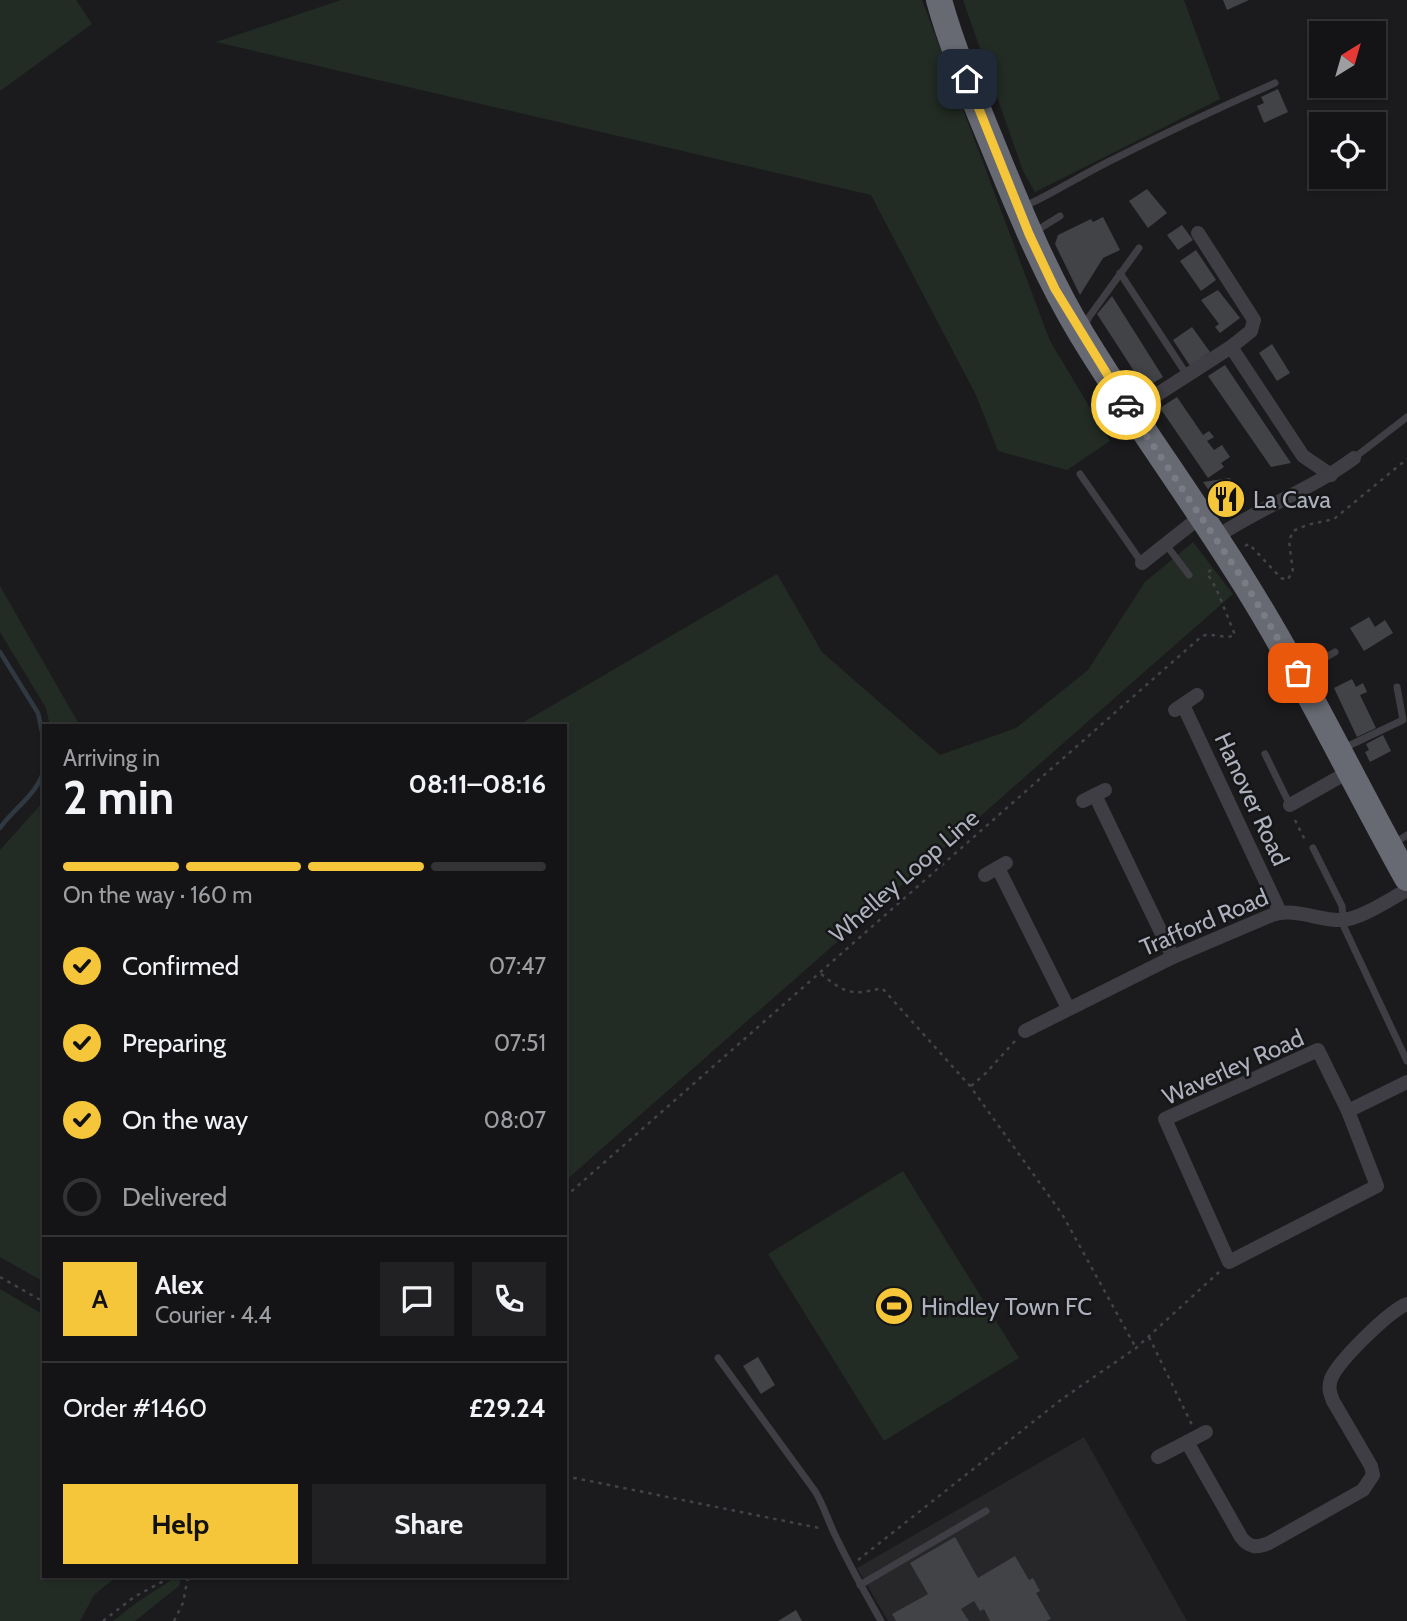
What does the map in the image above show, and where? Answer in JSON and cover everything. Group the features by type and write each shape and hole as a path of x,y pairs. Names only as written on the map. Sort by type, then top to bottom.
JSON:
{"highway":[{"path":"939,0 971,92 1029,234 1055,289 1130,412 1208,528 1298,673 1345,760 1398,841 1407,878"}],"street":[{"path":"1130,412 1231,347 1251,331 1254,320 1198,233"},
{"path":"1231,347 1303,456 1331,475"},
{"path":"1142,564 1167,545 1284,497 1331,475 1354,458"},
{"name":"Hanover Road","path":"1197,695 1179,708 1280,912"},
{"path":"1290,805 1345,760"},
{"path":"1094,795 1173,957"},
{"path":"996,868 1068,1008"},
{"name":"Trafford Road","path":"1024,1031 1173,957 1280,912 1343,920 1355,917 1407,890"},
{"name":"Waverley Road","path":"1318,1050 1348,1111 1377,1186 1229,1262 1165,1119 1318,1050"},
{"path":"1348,1111 1407,1082"},
{"path":"1157,1457 1197,1437 1241,1537 1246,1544 1253,1547 1269,1543 1363,1490 1373,1475 1371,1466 1333,1401 1329,1391 1330,1382 1342,1363 1357,1347 1390,1314 1407,1304"}],"lane":[{"path":"1019,208 1052,194 1111,160 1176,128 1275,83"},
{"path":"1029,234 1060,216"},
{"path":"1081,334 1089,317 1139,248"},
{"path":"1120,274 1188,375"},
{"path":"1354,458 1407,417"},
{"path":"1080,474 1142,564"},
{"path":"1167,545 1189,575"},
{"path":"1298,673 1335,652"},
{"path":"1345,760 1403,720 1397,687"},
{"path":"1265,754 1290,805"},
{"path":"1313,848 1342,906 1344,927 1407,1061"},
{"path":"718,1358 815,1491 850,1566 881,1621"},
{"path":"860,1585 986,1511"}],"path":[{"path":"1239,550 1249,544 1281,578 1290,578 1293,572 1289,541 1293,531 1334,519 1407,459"},
{"name":"Whelley Loop Line","path":"567,1195 1202,636 1206,634 1228,638 1235,635 1207,573 1217,566"},
{"path":"1290,805 1294,819 1309,847 1313,848"},
{"path":"820,973 843,991 860,993 882,988 970,1086 1062,1214 1136,1348"},
{"path":"970,1086 986,1073 1024,1031"},
{"path":"850,1566 1062,1399 1136,1348 1229,1262"},
{"path":"0,1277 42,1300"},
{"path":"1149,1337 1197,1437"},
{"path":"567,1476 833,1531"},
{"path":"103,1621 134,1597 169,1578"},
{"path":"174,1621 183,1603 188,1578"}],"shaded area":[{"path":"0,0 76,0 92,24 0,91"},
{"path":"341,0 922,0 1050,341 1110,441 1067,470 998,451 976,395 871,195 216,42"},
{"path":"963,0 1184,0 1220,99 1035,192 1023,171"},
{"path":"1193,542 1233,594 567,1179 567,724 520,724 777,574 822,652 940,755 1016,728 1088,670 1145,582"},
{"path":"0,586 79,724 50,724 46,708 0,632"},
{"path":"42,803 42,1281 0,1257 0,850"},
{"name":"Hindley Town FC","path":"903,1171 1019,1358 884,1441 768,1254"},
{"path":"0,1289 42,1314 42,1578 115,1578 94,1595 80,1621 0,1621"},
{"path":"1084,1437 1187,1621 888,1621 857,1568"},
{"path":"174,1578 181,1578 179,1586 135,1621 113,1621"}],"building":[{"path":"1223,0 1249,0 1227,10"},
{"path":"1278,89 1288,112 1264,123 1257,106 1264,103 1261,97"},
{"path":"1147,189 1167,213 1148,228 1129,201"},
{"path":"1103,217 1120,250 1103,258 1080,295 1055,244 1058,235 1091,219 1093,222"},
{"path":"1182,225 1193,240 1178,250 1167,235"},
{"path":"1196,250 1216,280 1201,291 1180,261"},
{"path":"1218,290 1240,318 1220,333 1215,327 1219,324 1201,300"},
{"path":"1112,296 1163,377 1145,388 1097,314"},
{"path":"1192,327 1210,352 1190,366 1173,340"},
{"path":"1272,344 1290,373 1277,381 1259,353"},
{"path":"1225,365 1291,463 1271,467 1208,376"},
{"path":"1177,397 1203,435 1209,431 1214,437 1207,441 1214,450 1222,445 1230,457 1221,463 1224,467 1208,478 1160,408"},
{"name":"La Cava","path":"1230,478 1236,487 1231,490 1244,508 1229,519 1203,482"},
{"path":"1369,617 1375,627 1385,620 1393,633 1364,651 1350,628"},
{"path":"1352,679 1356,687 1363,683 1367,692 1360,695 1376,728 1357,737 1334,688"},
{"path":"1383,735 1391,751 1370,762 1365,752 1369,750 1366,744"},
{"path":"758,1357 775,1385 761,1394 743,1366"},
{"path":"955,1537 978,1578 1015,1556 1029,1580 1033,1578 1040,1591 1036,1593 1051,1619 990,1621 984,1609 980,1611 974,1601 961,1609 969,1621 896,1621 892,1614 928,1594 910,1563"},
{"path":"796,1610 802,1621 778,1621"}],"waterway":[{"path":"0,652 38,713 42,732"},
{"path":"0,828 32,793 42,775"}],"way so far":[{"path":"1126,405 1244,581 1298,673"}],"place":[{"name":"La Cava","path":"1226,499"},
{"name":"Hindley Town FC","path":"894,1306"}],"route":[{"path":"967,79 1029,234 1055,289 1126,405"}]}
